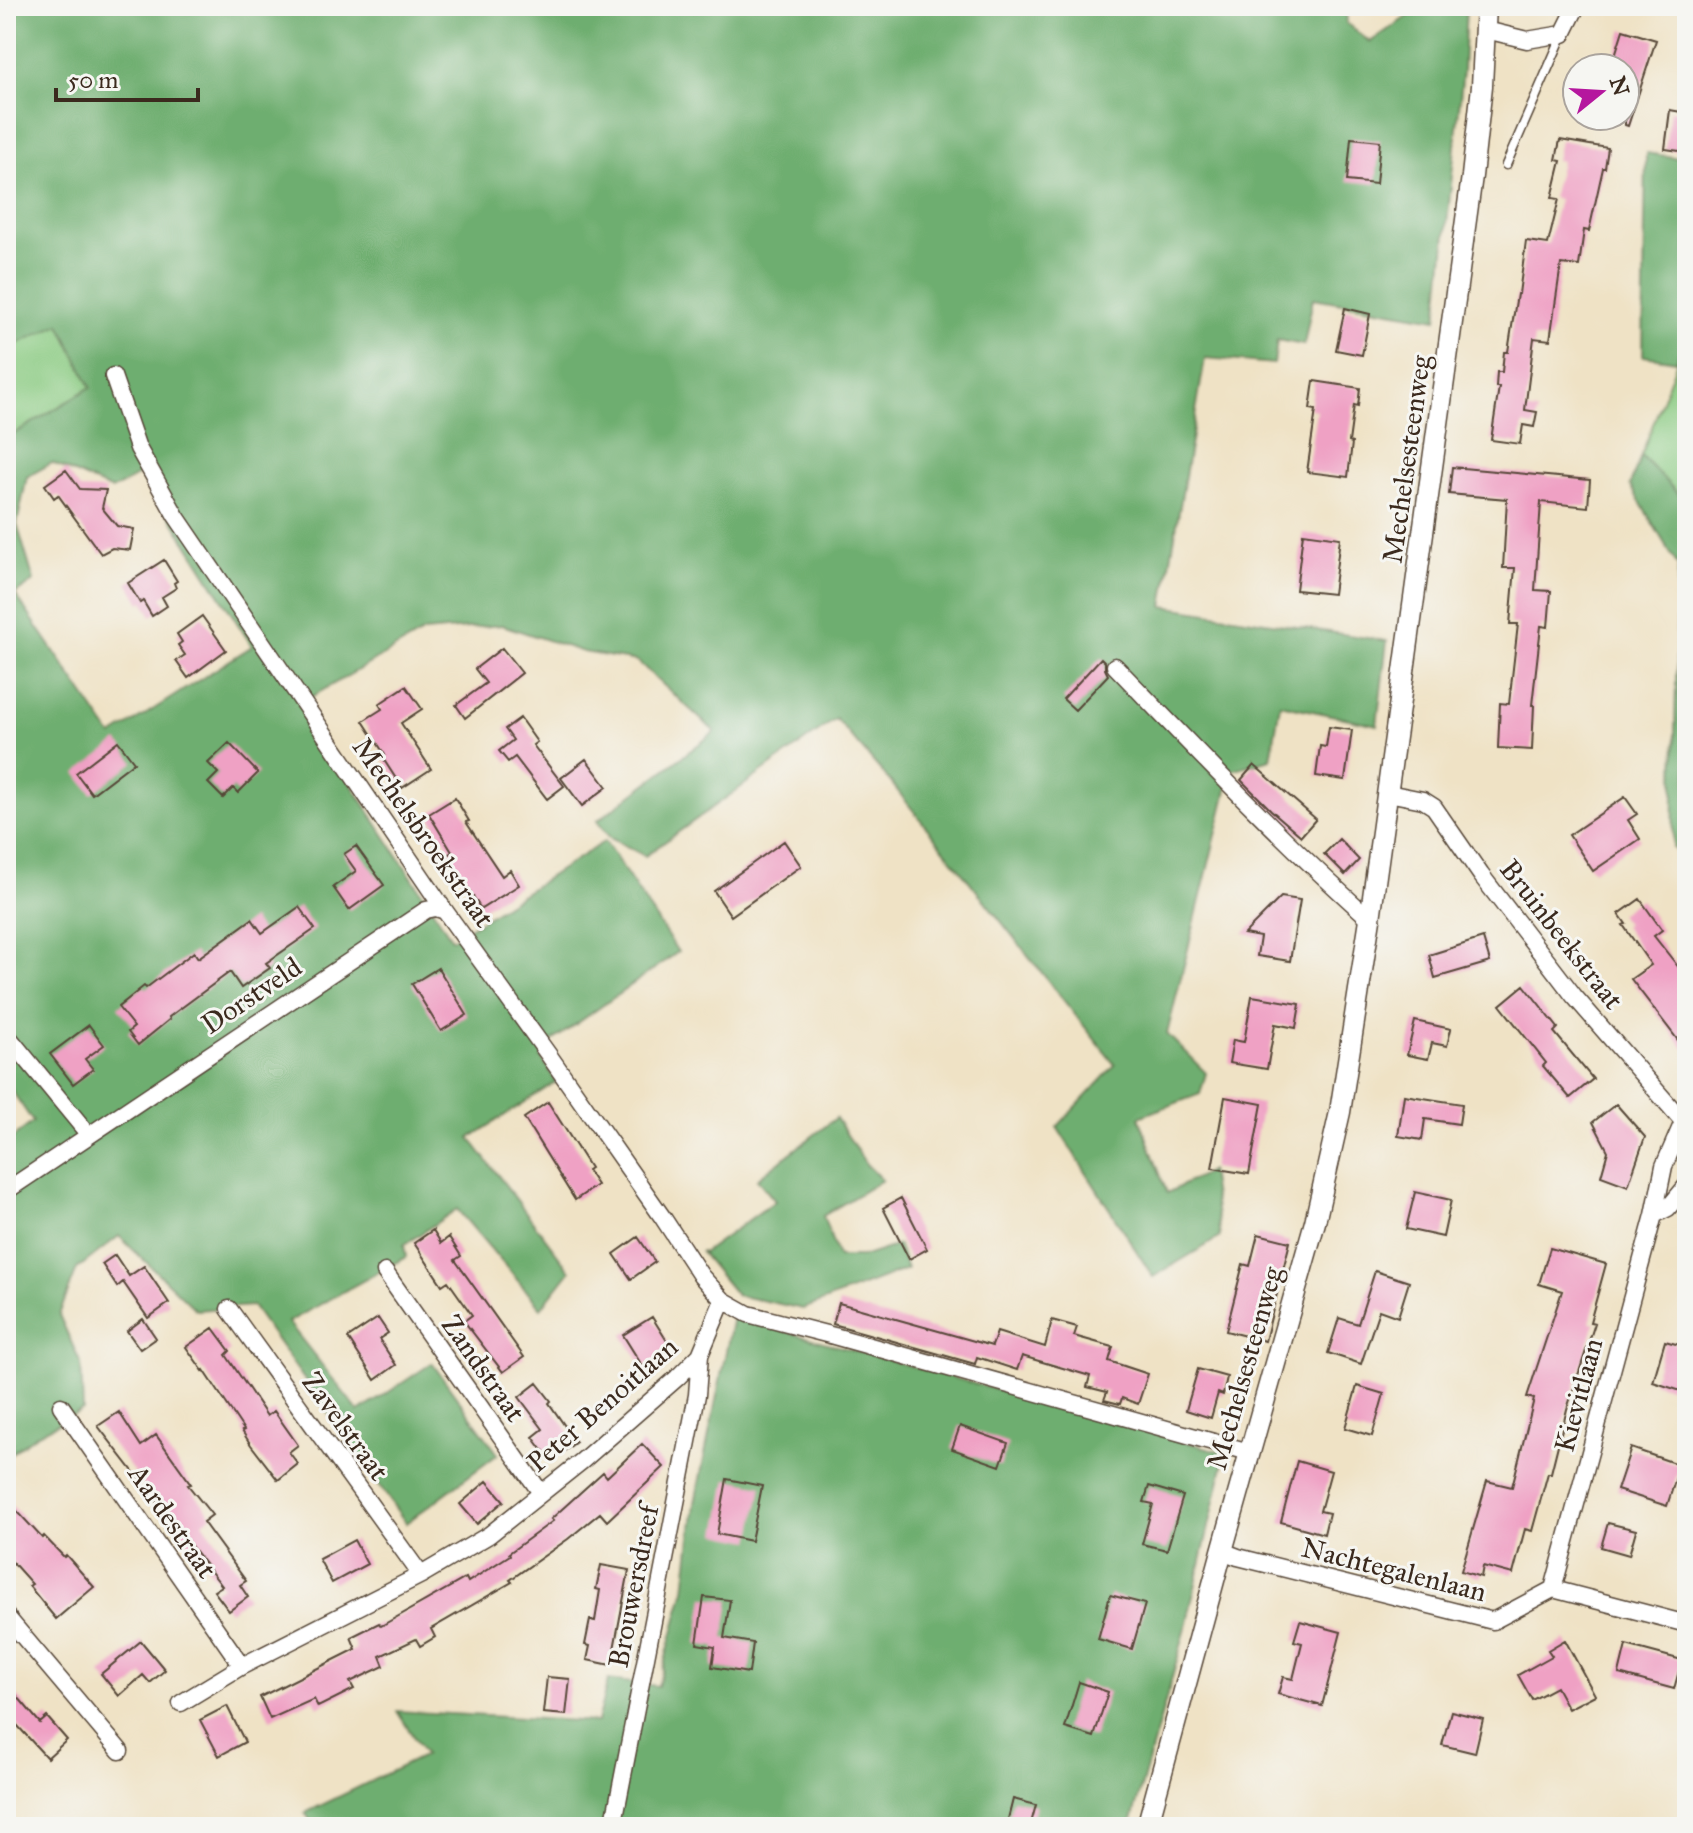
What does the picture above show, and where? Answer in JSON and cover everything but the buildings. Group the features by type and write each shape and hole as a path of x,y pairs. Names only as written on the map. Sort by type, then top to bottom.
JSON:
{"street":[{"name":"Mechelsesteenweg","path":"1147,1827 1315,1222 1340,1112 1388,793 1470,192 1479,122 1486,6"},
{"path":"1486,30 1527,40 1563,34 1577,6"},
{"name":"Mechelsbroekstraat","path":"113,376 138,448 176,516 445,911 701,1276 723,1300"},
{"path":"1115,666 1227,783 1370,919"},
{"name":"Bruinbeekstraat","path":"1388,793 1423,800 1434,807 1481,875 1574,996 1685,1124"},
{"name":"Dorstveld","path":"6,1191 426,910 436,908 445,911"},
{"path":"6,1034 89,1135"},
{"name":"Kievitlaan","path":"1553,1589 1654,1215 1664,1166 1685,1124"},
{"path":"1654,1215 1668,1208 1687,1185"},
{"name":"Zandstraat","path":"385,1272 541,1493"},
{"path":"723,1300 748,1314 1249,1452"},
{"name":"Peter Benoitlaan","path":"181,1703 242,1666 421,1575 489,1535 606,1440 700,1355 723,1300"},
{"name":"Zavelstraat","path":"229,1309 421,1575"},
{"name":"Brouwersdreef","path":"613,1827 697,1395 700,1355"},
{"name":"Aardestraat","path":"61,1406 242,1666"},
{"name":"Nachtegalenlaan","path":"1222,1551 1493,1621 1553,1589"},
{"path":"1553,1589 1687,1624"},
{"path":"6,1616 120,1751"}],"lane":[{"path":"1506,165 1563,34"}],"green space":[{"path":"6,6 1349,6 1346,23 1370,42 1411,14 1440,12 1447,6 1466,6 1463,70 1437,319 1313,298 1304,345 1277,340 1274,364 1205,358 1163,606 1387,641 1377,725 1280,704 1271,759 1232,770 1167,1034 1206,1073 1200,1094 1139,1117 1167,1193 1210,1171 1220,1237 1153,1277 1057,1127 1115,1065 889,780 836,719 645,856 610,838 597,821 715,732 637,661 583,652 502,625 424,632 299,704 452,939 605,841 678,952 551,1042 541,1057 556,1082 470,1138 570,1271 541,1308 457,1209 404,1245 406,1257 288,1322 359,1412 432,1363 498,1454 406,1523 252,1306 196,1310 119,1236 77,1269 59,1315 81,1364 83,1410 36,1435 6,1457 6,1333 9,1331 6,1323 6,1143 33,1122 6,1082 6,439 91,387 60,324 6,349","holes":["52,463 112,490 142,473 252,646 112,736 15,594 34,581 17,524 27,477"]},
{"path":"1646,153 1687,159 1687,314 1677,361 1643,356"},
{"path":"6,195 60,324 91,387 6,439"},
{"path":"1687,314 1687,503 1641,456 1677,361"},
{"path":"1641,456 1687,503 1687,863 1673,848 1678,566 1630,485"},
{"path":"836,1118 866,1164 882,1180 823,1216 838,1257 862,1257 898,1245 907,1269 803,1309 736,1295 700,1251 703,1253 775,1201 757,1179"},
{"path":"733,1317 1226,1453 1184,1635 1130,1827 316,1827 305,1813 425,1755 397,1711 597,1722 608,1680 658,1686 685,1589 695,1503"}]}
